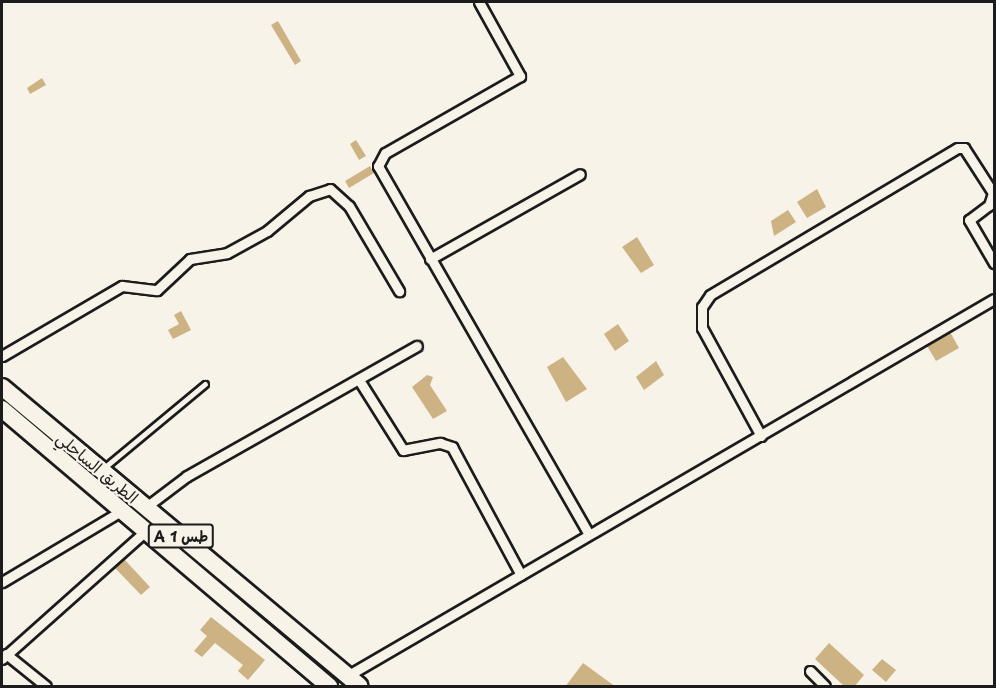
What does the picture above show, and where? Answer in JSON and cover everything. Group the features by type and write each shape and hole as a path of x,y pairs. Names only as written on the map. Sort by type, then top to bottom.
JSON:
{"highway":[{"name":"الطريق الساحلي","path":"2,387 353,681"},
{"name":"الطريق الساحلي","path":"2,409 329,687"}],"street":[{"path":"479,2 520,76 380,159 385,184 589,534"},
{"path":"761,436 702,328 702,307 710,295 958,148 964,148 993,193 989,205 969,220 994,262"},
{"path":"430,259 580,174"},
{"path":"2,357 122,286 157,290 190,260 227,254 267,231 309,196 330,189 349,206 399,291"},
{"path":"353,681 520,575 994,299"},
{"path":"146,507 187,476 417,346"},
{"path":"359,380 403,450 443,443 452,447 520,575"},
{"path":"2,582 123,510"},
{"path":"46,687 4,657 147,530"},
{"path":"810,672 825,687"}],"lane":[{"path":"102,470 205,384"}],"building":[{"path":"278,21 301,61 295,65 271,25"},
{"path":"42,78 46,85 30,94 27,88"},
{"path":"356,140 366,156 359,160 350,144"},
{"path":"370,166 374,173 349,188 345,181"},
{"path":"817,189 826,207 807,218 797,202"},
{"path":"788,210 796,222 774,236 771,221"},
{"path":"637,237 654,265 641,273 622,247"},
{"path":"181,311 191,330 173,339 168,330 179,324 174,315"},
{"path":"618,324 629,341 615,351 604,334"},
{"path":"950,332 959,348 936,361 927,346"},
{"path":"563,357 587,389 566,402 547,367"},
{"path":"656,361 664,375 644,390 636,377"},
{"path":"427,375 433,377 430,385 447,411 433,419 412,387"},
{"path":"124,559 150,587 141,595 115,568"},
{"path":"211,617 265,660 248,680 238,671 243,665 215,643 202,657 194,651 207,636 200,630"},
{"path":"829,643 864,675 854,687 845,687 815,659"},
{"path":"882,659 896,670 886,682 872,670"},
{"path":"583,663 616,687 565,687"}]}
